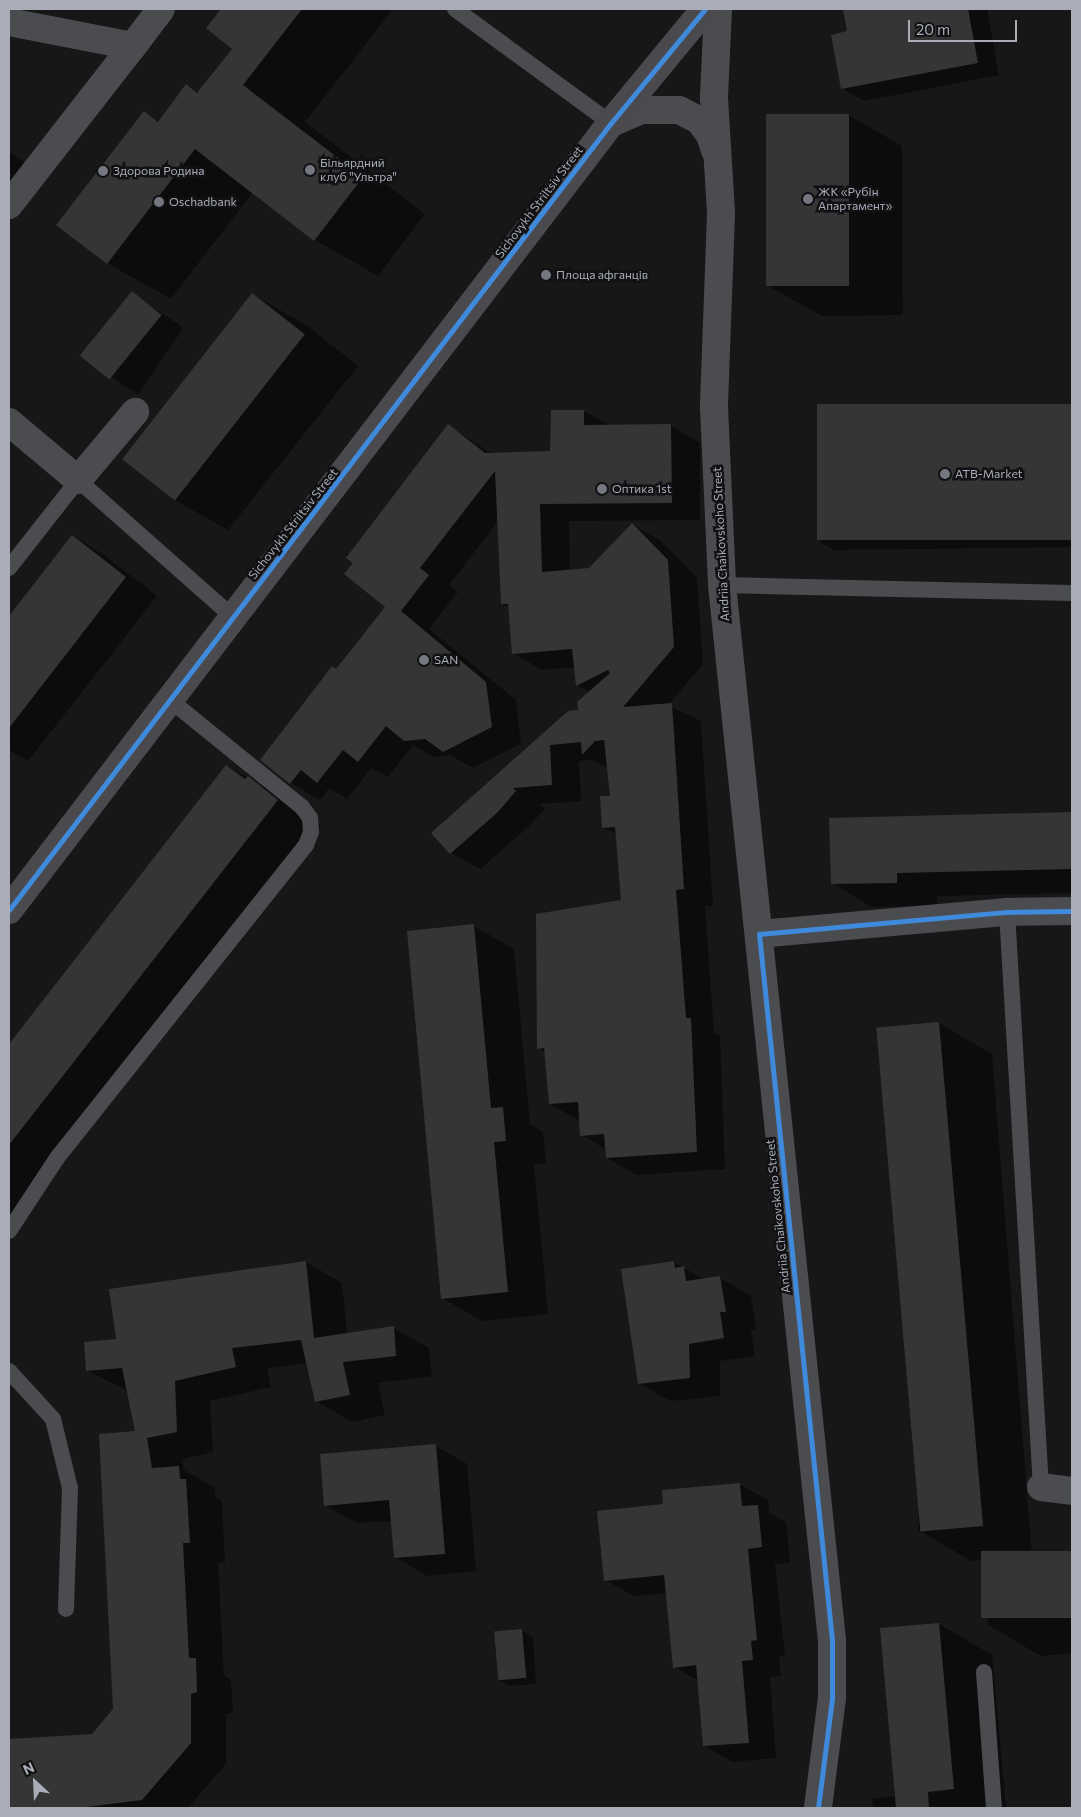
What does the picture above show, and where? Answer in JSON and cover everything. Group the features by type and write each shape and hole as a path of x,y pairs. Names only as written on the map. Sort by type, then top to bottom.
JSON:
{"street":[{"path":"9,206 161,9"},
{"name":"Sichovykh Striltsiv Street","path":"9,910 611,123 704,9"},
{"name":"Andriia Chaikovskoho Street","path":"718,9 716,153 721,214 714,407 722,585 832,1640 832,1698 818,1808"},
{"path":"9,22 133,46"},
{"name":"Andriia Chaikovskoho Street","path":"611,123 642,110 679,110 699,120 710,135 716,153"},
{"path":"9,422 78,480 135,412"},
{"path":"759,934 1007,912 1072,911"},
{"path":"1041,1487 1072,1491"}],"lane":[{"path":"455,9 611,123"},
{"path":"9,568 78,480 234,618"},
{"path":"722,585 1072,593"},
{"path":"9,1231 57,1158 306,845 311,832 310,818 302,807 170,700"},
{"path":"1007,912 1041,1487"},
{"path":"9,1371 53,1419 70,1488 66,1609"},
{"path":"984,1672 994,1808"}],"building":[{"path":"221,9 302,9 243,85 363,177 314,241 195,149 107,264 56,225 144,111 158,122 186,84 197,93 232,49 206,28"},
{"path":"843,9 968,9 978,63 841,89 831,35 847,31"},
{"name":"ЖК «Рубін Апартамент»","path":"766,114 849,114 849,286 766,286"},
{"path":"132,291 162,315 109,379 80,356"},
{"path":"252,293 305,334 175,501 122,459"},
{"name":"ATB-Market","path":"817,404 1072,404 1072,540 817,540"},
{"path":"551,410 584,410 584,425 671,424 672,503 540,504 542,572 589,568 632,523 668,560 674,647 623,707 672,703 684,889 676,890 686,1018 691,1018 697,1152 606,1158 604,1134 580,1136 578,1102 549,1104 544,1048 537,1049 536,914 621,900 615,827 602,828 600,796 610,796 604,740 595,741 582,755 581,742 550,745 552,785 513,788 516,791 498,812 450,854 431,833 568,711 578,710 577,702 610,673 608,670 576,686 572,649 512,654 508,604 501,604 495,471 420,568 429,575 401,611 486,682 492,727 443,752 425,739 404,741 386,726 358,762 343,750 317,783 301,770 290,784 260,760 332,666 336,669 385,607 344,574 353,563 346,558 448,424 485,453 550,451"},
{"path":"72,535 126,577 9,728 9,616"},
{"path":"226,765 245,779 248,776 278,800 9,1145 9,1044"},
{"path":"1072,812 1072,869 897,873 897,883 831,884 829,818"},
{"path":"474,924 491,1108 503,1107 506,1141 494,1142 508,1292 441,1299 407,931"},
{"path":"939,1022 983,1526 920,1532 876,1027"},
{"path":"306,1261 314,1338 394,1326 396,1356 343,1362 350,1395 315,1402 301,1340 232,1348 236,1367 175,1381 177,1432 147,1438 152,1468 179,1466 180,1479 186,1479 190,1543 183,1543 189,1658 196,1658 197,1692 191,1694 191,1743 142,1800 79,1808 9,1808 9,1739 92,1734 113,1709 99,1434 135,1431 122,1368 86,1371 84,1342 116,1339 109,1289"},
{"path":"674,1261 675,1268 684,1266 686,1281 720,1276 726,1312 720,1312 724,1338 689,1344 690,1378 638,1384 621,1269"},
{"path":"436,1444 445,1554 394,1558 389,1500 324,1506 320,1454"},
{"path":"740,1483 742,1506 758,1505 762,1547 748,1549 757,1640 751,1641 753,1660 742,1661 749,1743 703,1746 696,1665 673,1668 664,1575 604,1581 597,1511 663,1504 662,1490"},
{"path":"981,1551 1072,1551 1072,1618 981,1618"},
{"path":"939,1623 954,1789 928,1792 929,1808 896,1808 880,1628"},
{"path":"522,1629 526,1678 498,1680 494,1631"}],"cycle path":[{"path":"9,910 611,123 705,9"},
{"path":"818,1808 832,1698 832,1640 759,934 1007,912 1072,911"}],"place":[{"name":"Більярдний клуб \"Ультра\"","path":"310,170"},
{"name":"Здорова Родина","path":"103,171"},
{"name":"ЖК «Рубін Апартамент»","path":"808,199"},
{"name":"Oschadbank","path":"159,202"},
{"name":"Площа афганців","path":"546,275"},
{"name":"ATB-Market","path":"945,474"},
{"name":"Оптика 1st","path":"602,489"},
{"name":"SAN","path":"424,660"}]}
